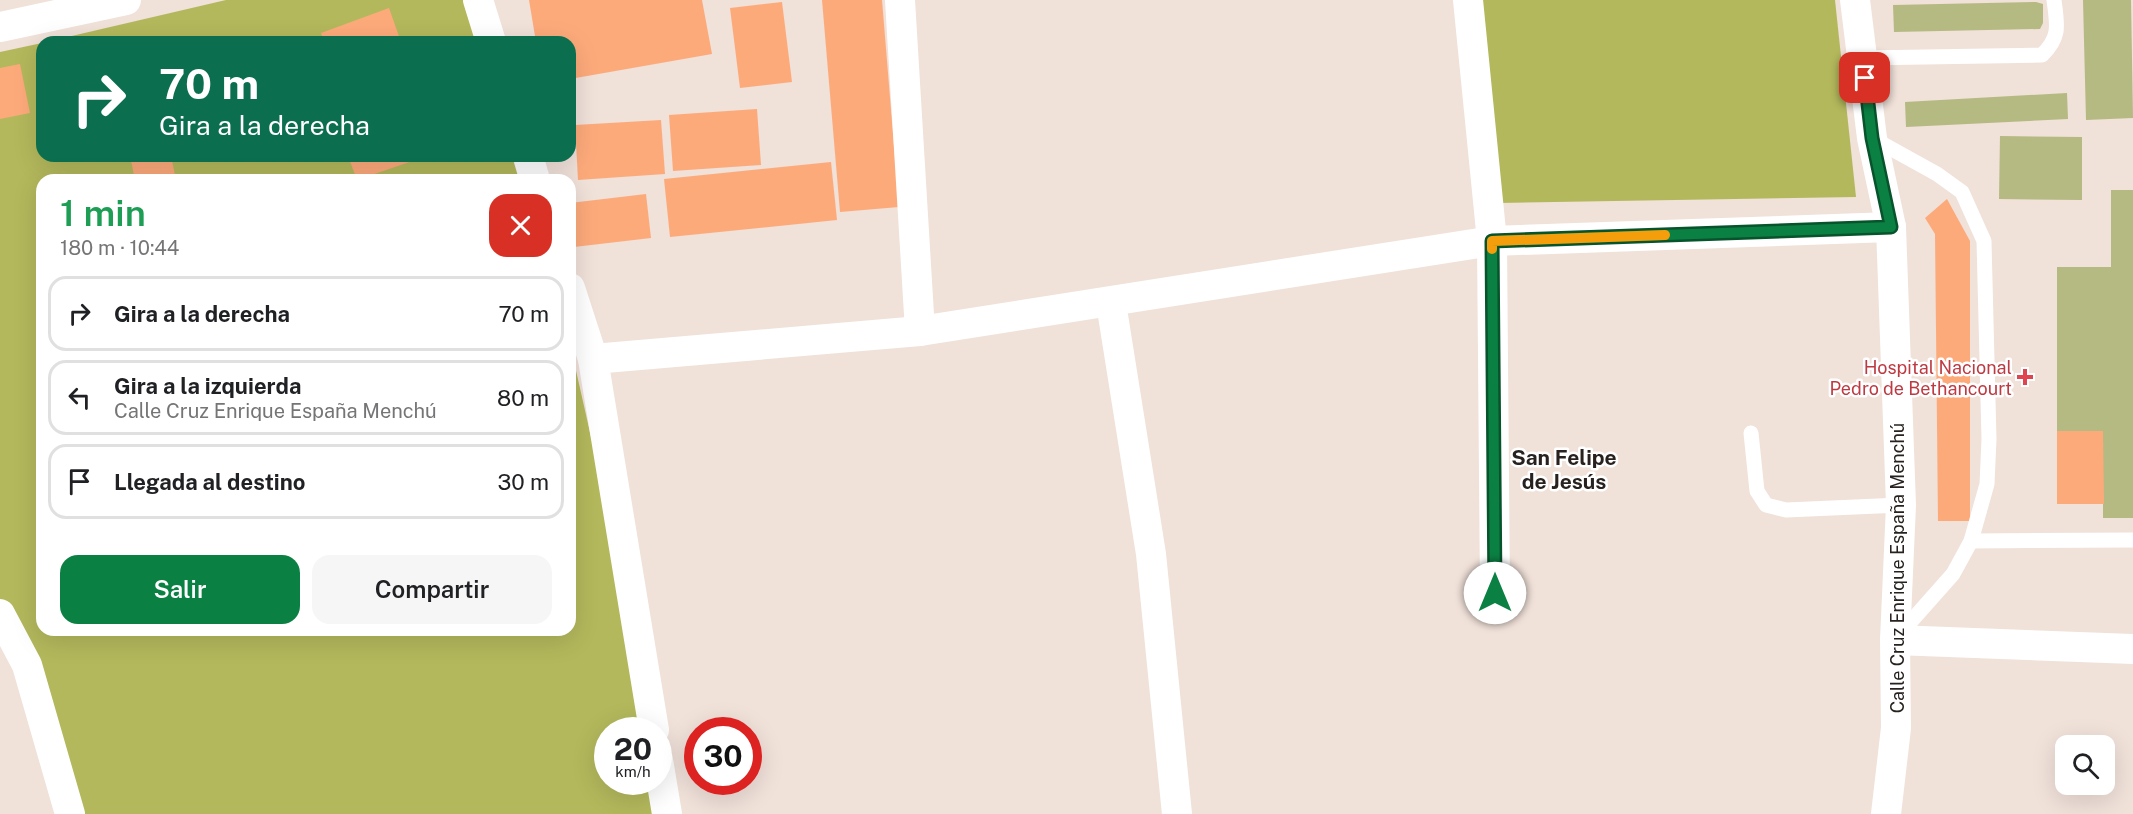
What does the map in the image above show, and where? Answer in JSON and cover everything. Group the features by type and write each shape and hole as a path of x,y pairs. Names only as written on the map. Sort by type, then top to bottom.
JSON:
{"street":[{"path":"0,27 126,0"},
{"path":"478,0 489,36"},
{"path":"900,0 920,331"},
{"path":"1468,0 1492,241 1495,593"},
{"name":"Calle Cruz Enrique España Menchú","path":"1855,0 1872,138 1891,227 1901,505 1895,640 1896,728 1886,814"},
{"path":"592,359 920,331 1111,303 1492,241 1891,227"},
{"path":"1111,303 1151,554 1177,814"},
{"path":"576,307 592,359 652,717"},
{"path":"0,614 27,665 70,814"},
{"path":"1895,640 2133,649"},
{"path":"664,795 667,814"}],"lane":[{"path":"1863,58 2042,55 2054,44 2055,0"},
{"path":"1872,138 1937,174 1962,192 1984,241 1989,417 1987,484 1971,541 1953,574 1895,640"},
{"path":"1751,433 1757,491 1766,505 1786,510 1901,505"},
{"path":"1971,541 2133,540"}],"green space":[{"path":"226,0 463,0 474,36 72,36"},
{"path":"1481,0 1835,0 1856,197 1499,203"},
{"path":"2083,0 2131,0 2133,118 2086,120"},
{"path":"2036,2 2043,4 2043,23 2040,29 1894,32 1893,5"},
{"path":"36,44 36,162 514,162 517,174 36,174 36,636 576,636 576,371 610,521 644,717 594,717 594,795 657,795 661,814 74,814 0,603 0,52"},
{"path":"2067,93 2068,119 1906,127 1905,102"},
{"path":"2000,136 2082,137 2082,200 1999,199"},
{"path":"2111,190 2133,190 2133,518 2103,518 2103,431 2057,431 2057,267 2111,267"}],"building":[{"path":"529,0 702,0 712,54 576,78 576,36 535,36"},
{"path":"822,0 882,0 899,207 840,212"},
{"path":"782,2 792,82 740,88 730,8"},
{"path":"389,8 399,36 322,36 321,33"},
{"path":"20,64 30,113 0,119 0,68"},
{"path":"757,109 761,165 673,171 669,115"},
{"path":"661,120 665,174 578,180 576,125"},
{"path":"131,162 172,162 175,174 134,174"},
{"path":"350,162 410,162 374,174 355,174"},
{"path":"831,162 837,220 670,237 664,179"},
{"path":"646,194 651,238 576,247 576,202"},
{"path":"1947,199 1970,241 1970,521 1938,521 1935,234 1925,218"},
{"path":"2057,431 2103,431 2104,504 2057,504"}],"slow traffic":[{"path":"1492,249 1492,241 1665,235"}],"place":[{"name":"Hospital Nacional Pedro de Bethancourt","path":"2025,377"}],"district":[{"name":"San Felipe de Jesús","path":"1564,469"}],"route":[{"path":"1495,593 1492,241 1891,227 1872,138 1865,78"}]}
